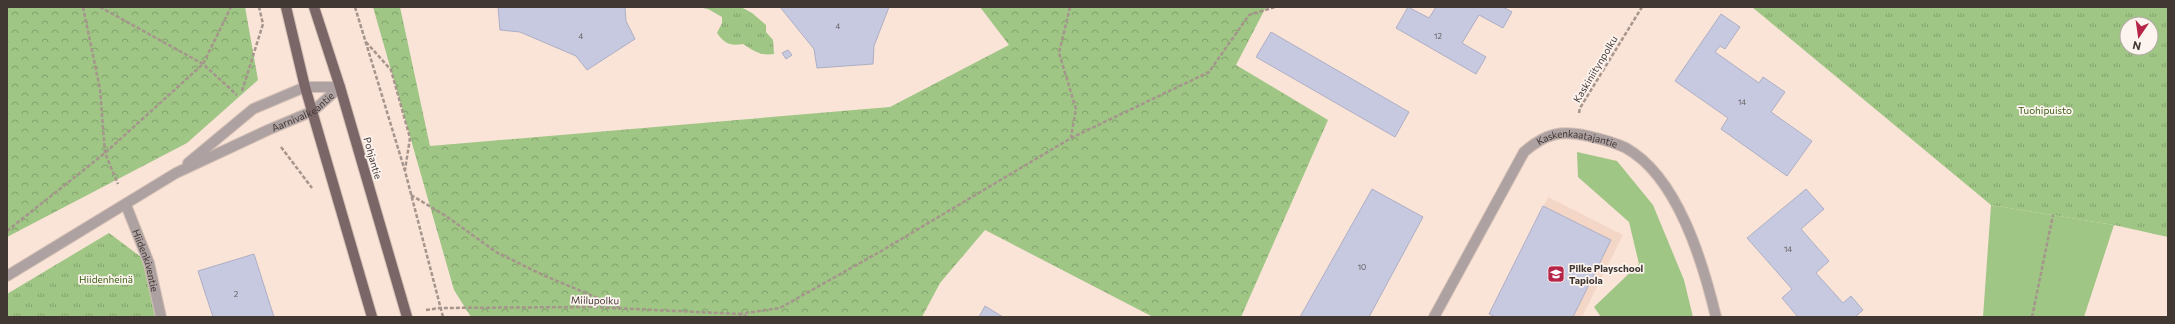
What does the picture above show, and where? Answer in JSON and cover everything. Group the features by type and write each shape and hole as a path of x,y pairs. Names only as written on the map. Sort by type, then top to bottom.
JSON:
{"main road":[{"path":"286,7 305,87 372,317"},
{"name":"Pohjantie","path":"314,7 340,87 407,317"}],"street":[{"name":"Aarnivalkeantie","path":"176,174 253,109 305,87 340,87"},
{"name":"Aarnivalkeantie","path":"7,276 176,174 268,130 313,111 340,87"},
{"name":"Kaskenkaatajantie","path":"1434,317 1524,152 1534,143 1560,132 1610,141 1627,149 1651,169 1669,194 1688,225 1705,272 1716,317"},
{"name":"Hiidenkiventie","path":"126,204 149,263 161,317"}],"path":[{"path":"83,7 100,89 105,153 126,204"},
{"path":"100,7 202,64 240,97 264,24 259,7"},
{"path":"7,231 105,153 202,64 231,7"},
{"path":"355,7 411,195 443,317"},
{"path":"1070,7 1059,53 1076,109 1071,138"},
{"path":"739,314 780,308 1071,138 1209,72 1249,15 1275,7"},
{"name":"Kaskiniitynpolku","path":"1576,134 1580,108 1642,7"},
{"path":"365,41 391,70 410,138 404,171"},
{"path":"268,130 317,194"},
{"path":"411,195 446,216 496,252 543,275 622,308"},
{"path":"2032,317 2053,215"},
{"name":"Miilupolku","path":"440,308 622,308 739,314 748,317"}],"shaded area":[{"name":"Pilke Playschool Tapiola","path":"1548,197 1623,235 1582,317 1496,317 1489,314"}],"green space":[{"path":"7,7 245,7 258,80 187,143 7,237"},
{"path":"373,7 400,7 430,146 890,107 1009,45 980,7 1266,7 1236,65 1328,120 1241,317 1153,317 985,230 940,283 922,317 471,317 454,290"},
{"path":"697,7 741,7 752,13 766,25 766,32 773,40 774,54 761,54 743,44 735,45 725,42 717,33 722,23 722,17 708,9"},
{"name":"Tuohipuisto","path":"1752,7 2168,7 2168,237 2114,225 1991,205"},
{"path":"1577,152 1617,161 1653,205 1684,280 1693,317 1601,317 1594,307 1639,264 1629,222 1578,177"},
{"path":"1991,205 2114,225 2084,317 1983,317"},
{"name":"Hiidenheinä","path":"109,233 149,263 161,317 7,317 7,294"}],"building":[{"path":"498,7 625,7 626,21 635,39 587,70 576,56 520,32 500,30"},
{"path":"780,7 889,7 874,46 873,64 817,68 814,49"},
{"path":"1408,7 1429,18 1436,7 1503,7 1512,12 1503,28 1479,15 1462,43 1486,57 1476,74 1396,28"},
{"path":"1721,14 1740,27 1725,49 1720,46 1715,52 1759,83 1763,77 1785,92 1771,112 1812,141 1787,176 1721,129 1728,118 1675,81"},
{"path":"1271,32 1409,112 1395,137 1256,57"},
{"path":"788,50 792,55 786,59 782,53"},
{"path":"1372,189 1423,217 1369,317 1300,317"},
{"path":"1806,189 1824,209 1801,229 1829,261 1816,273 1843,303 1851,296 1863,310 1855,317 1798,317 1782,298 1792,289 1747,238"},
{"name":"Pilke Playschool Tapiola","path":"1543,206 1611,240 1573,317 1496,317 1489,314"},
{"path":"254,254 274,317 213,317 198,271"},
{"path":"985,306 1003,317 979,317"}],"place":[{"name":"Pilke Playschool Tapiola","path":"1556,274"}]}
